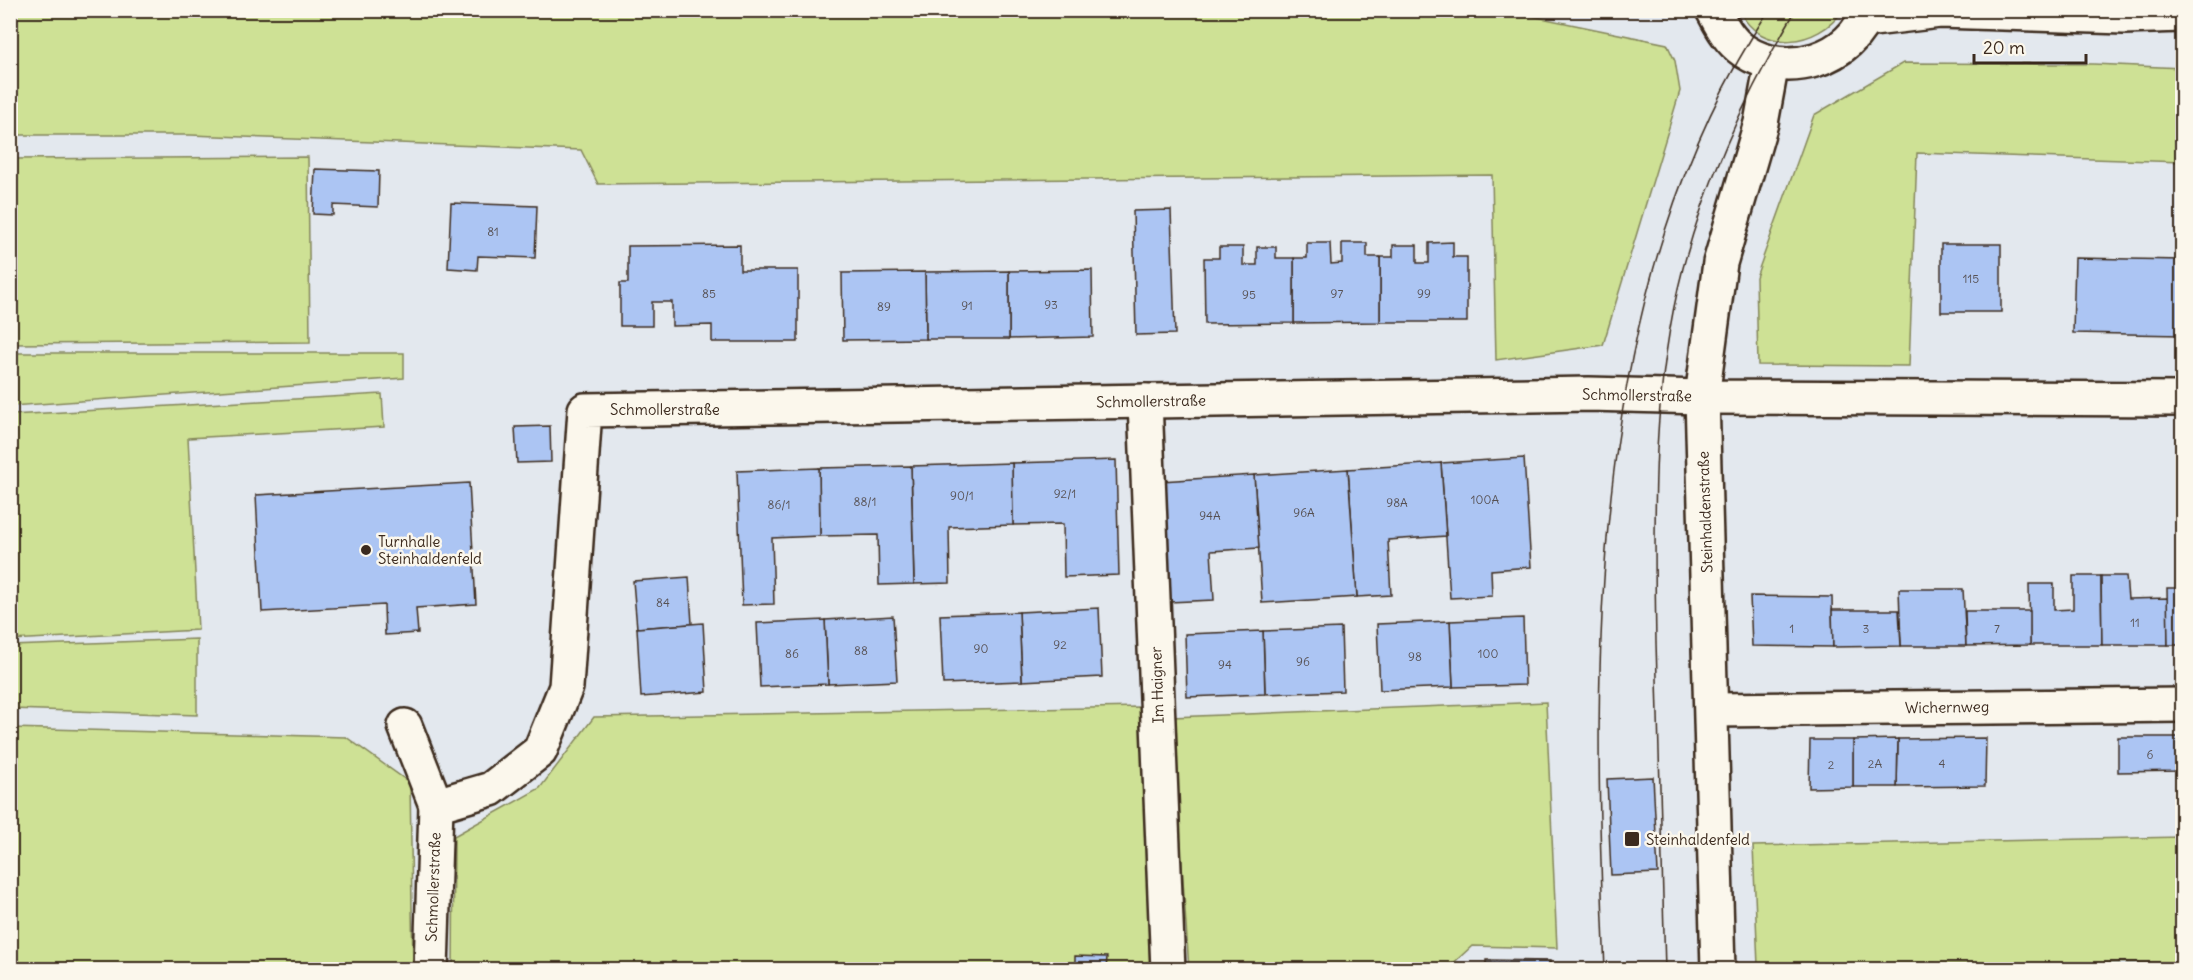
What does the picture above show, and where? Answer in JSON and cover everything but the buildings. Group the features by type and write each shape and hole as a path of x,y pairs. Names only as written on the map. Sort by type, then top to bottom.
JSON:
{"street":[{"path":"1713,10 1724,32 1743,51 1772,63 1808,63 1842,48 1867,15 1940,10 2124,17 2182,15"},
{"name":"Steinhaldenstraße","path":"1718,969 1702,397 1720,263 1761,123 1772,63"},
{"name":"Schmollerstraße","path":"436,805 491,789 540,750 566,687 585,410 1589,394 1702,397 2182,399"},
{"name":"Im Haigner","path":"1145,401 1168,969"},
{"name":"Wichernweg","path":"1712,710 2182,705"},
{"name":"Schmollerstraße","path":"405,726 436,805 431,969"}],"green space":[{"path":"11,10 1507,11 1667,44 1675,61 1680,91 1603,345 1496,360 1492,175 598,184 581,150 190,135 11,135"},
{"path":"1740,11 1842,11 1832,23 1819,32 1790,41 1775,40 1761,34 1749,25"},
{"path":"1903,63 2093,64 2182,68 2182,162 1917,153 1909,366 1758,365 1756,277 1814,115"},
{"path":"308,157 310,342 11,344 11,159"},
{"path":"11,353 404,353 404,378 11,406"},
{"path":"382,394 384,427 188,438 198,630 11,640 11,415"},
{"path":"197,639 197,715 11,709 11,646"},
{"path":"1546,702 1557,948 1472,946 1447,969 1189,969 1172,717"},
{"path":"1141,707 1150,969 453,970 454,836 540,788 594,717"},
{"path":"10,728 346,737 410,783 413,969 125,970 11,962"},
{"path":"2182,837 2182,962 1758,966 1753,846"}],"tram line":[{"path":"1605,970 1599,725 1603,599 1614,474 1633,351 1665,232 1709,117 1769,10"},
{"path":"1665,970 1655,548 1657,454 1665,360 1683,268 1704,200 1745,103 1796,10"}],"place":[{"name":"Turnhalle Steinhaldenfeld","path":"366,550"},
{"name":"Steinhaldenfeld","path":"1632,839"}]}
